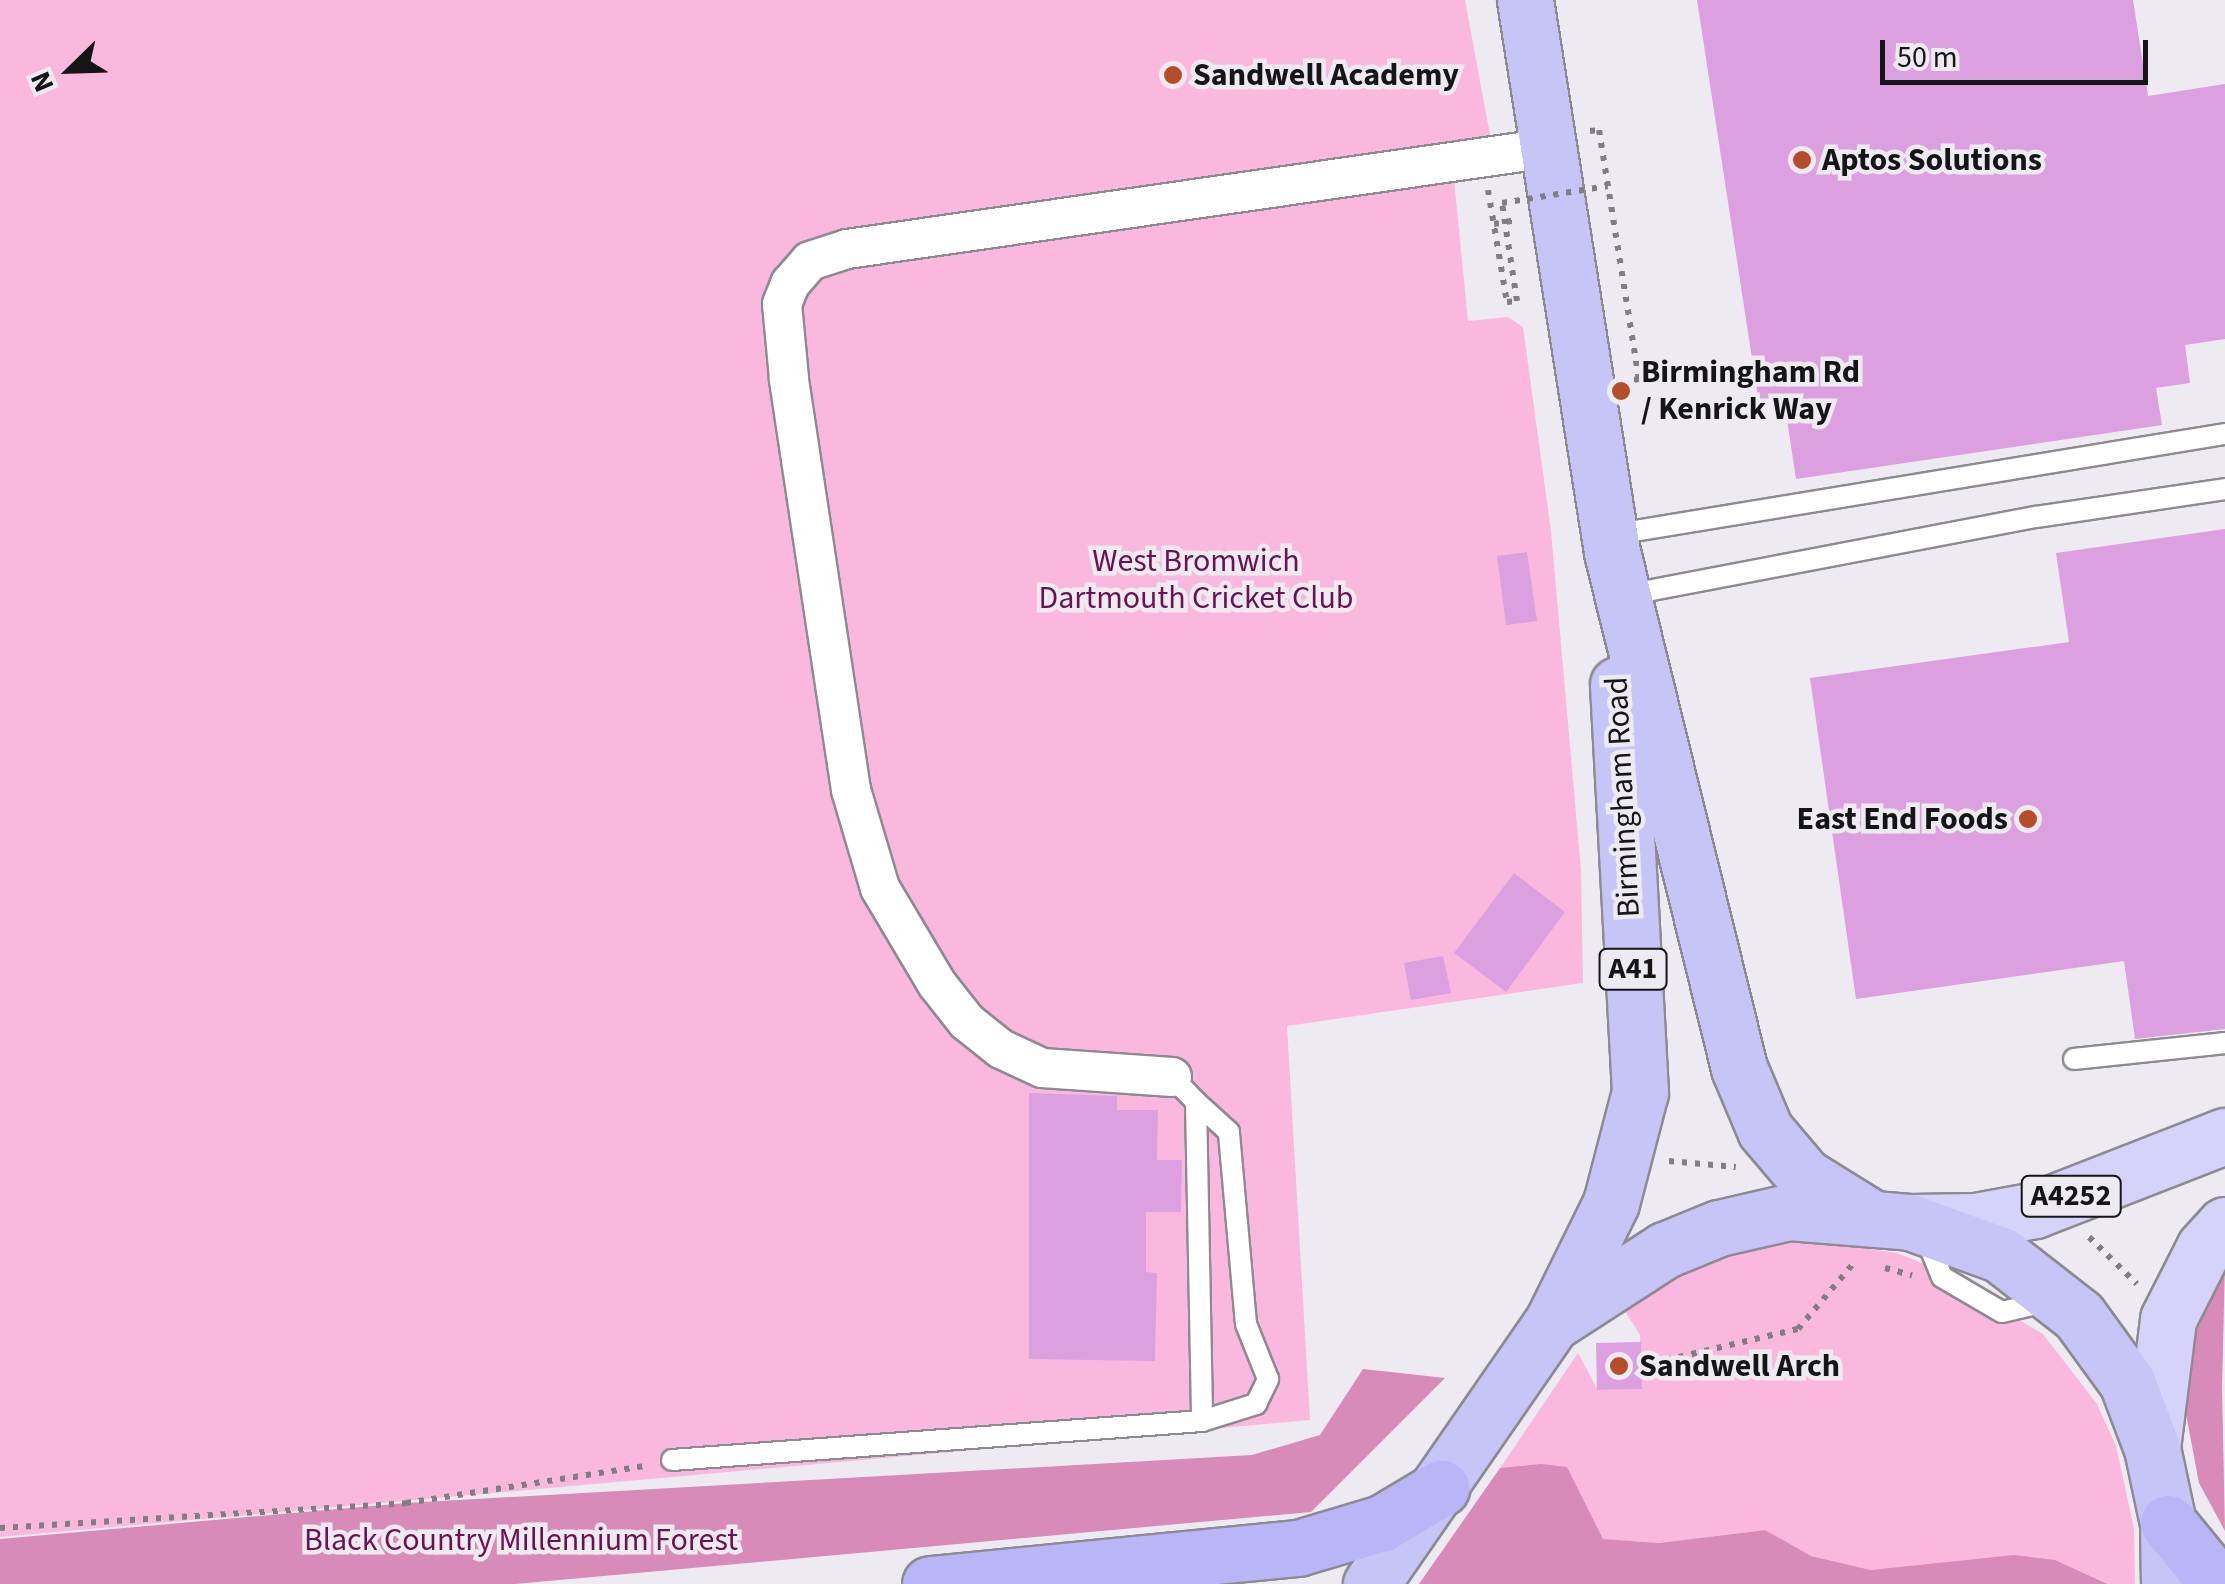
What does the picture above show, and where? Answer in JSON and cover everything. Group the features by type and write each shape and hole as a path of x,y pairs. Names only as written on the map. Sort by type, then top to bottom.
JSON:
{"highway":[{"name":"Birmingham Road","path":"1526,0 1575,146 1614,570 1640,1092 1611,1203 1552,1323"},
{"name":"Birmingham Road","path":"1614,570 1739,1068 1765,1130 1804,1176 1888,1231"},
{"name":"A41","path":"1371,1584 1552,1323 1665,1250 1719,1228 1789,1212 2000,1255 2060,1299 2111,1356 2152,1448 2168,1523 2168,1584"},
{"path":"930,1584 1298,1548 1382,1523 1441,1488"},
{"path":"2168,1523 2218,1584"}],"main road":[{"name":"A4252","path":"1888,1231 2035,1210 2225,1136"},
{"path":"2152,1448 2168,1318 2204,1248 2225,1225"}],"street":[{"path":"1184,1089 1042,1068 1001,1049 967,1022 936,984 880,888 850,790 789,378 782,304 790,284 810,261 847,248 1575,146"}],"lane":[{"path":"1614,570 2225,434"},
{"path":"1614,570 2225,489"},
{"path":"2074,1059 2225,1043"},
{"path":"1184,1089 1202,1421"},
{"path":"672,1460 1202,1421 1256,1404 1268,1379 1246,1324 1229,1132 1184,1089"}],"path":[{"path":"1575,146 1608,186 1638,380 1623,382"},
{"path":"1491,208 1506,302 1518,300 1502,203 1608,186"},
{"path":"1495,228 1524,219"},
{"path":"1667,1161 1742,1167"},
{"path":"2082,1230 2150,1294"},
{"path":"1641,1366 1798,1329 1888,1231"},
{"path":"0,1528 406,1503 594,1478 672,1460"}],"green space":[{"name":"West Bromwich Dartmouth Cricket Club","path":"0,0 1465,0 1493,151 1453,169 1468,321 1508,317 1523,327 1551,531 1581,870 1583,983 1287,1026 1310,1420 0,1537"},
{"path":"1808,1240 1897,1253 1929,1266 1934,1285 1999,1324 2016,1318 2043,1334 2097,1404 2116,1446 2134,1528 2135,1584 2109,1584 2055,1560 1871,1570 1811,1556 1764,1530 1659,1543 1602,1539 1589,1522 1500,1468 1578,1353 1598,1390 1641,1389 1640,1335 1623,1308 1717,1256"},
{"path":"2225,1263 2225,1531 2199,1483 2183,1398 2189,1326"},
{"name":"Black Country Millennium Forest","path":"1363,1369 1445,1378 1311,1512 515,1584 0,1584 0,1539 406,1503 1252,1455 1320,1435"},
{"path":"1541,1464 1567,1467 1603,1539 1659,1543 1765,1530 1811,1556 1871,1570 2014,1555 2055,1560 2108,1584 1419,1584 1500,1468"}],"building":[{"path":"1697,0 2133,0 2148,96 2225,84 2225,339 2185,345 2190,383 2156,388 2162,425 1796,479 1784,400 1759,404"},
{"name":"East End Foods","path":"2225,529 2225,1029 2135,1039 2124,961 1856,999 1810,678 2069,642 2056,553"},
{"path":"1527,552 1537,621 1506,625 1497,556"},
{"path":"1514,873 1565,912 1506,992 1454,953"},
{"path":"1443,956 1451,993 1411,1000 1404,963"},
{"path":"1029,1093 1117,1096 1117,1110 1158,1110 1157,1160 1182,1160 1181,1212 1146,1212 1146,1272 1157,1273 1155,1361 1029,1359"},
{"name":"Sandwell Arch","path":"1641,1342 1642,1389 1597,1390 1596,1343"}],"place":[{"name":"Sandwell Academy","path":"1173,75"},
{"name":"Aptos Solutions","path":"1802,160"},
{"name":"Birmingham Rd / Kenrick Way","path":"1621,391"},
{"name":"East End Foods","path":"2028,819"},
{"name":"Sandwell Arch","path":"1619,1366"}]}
